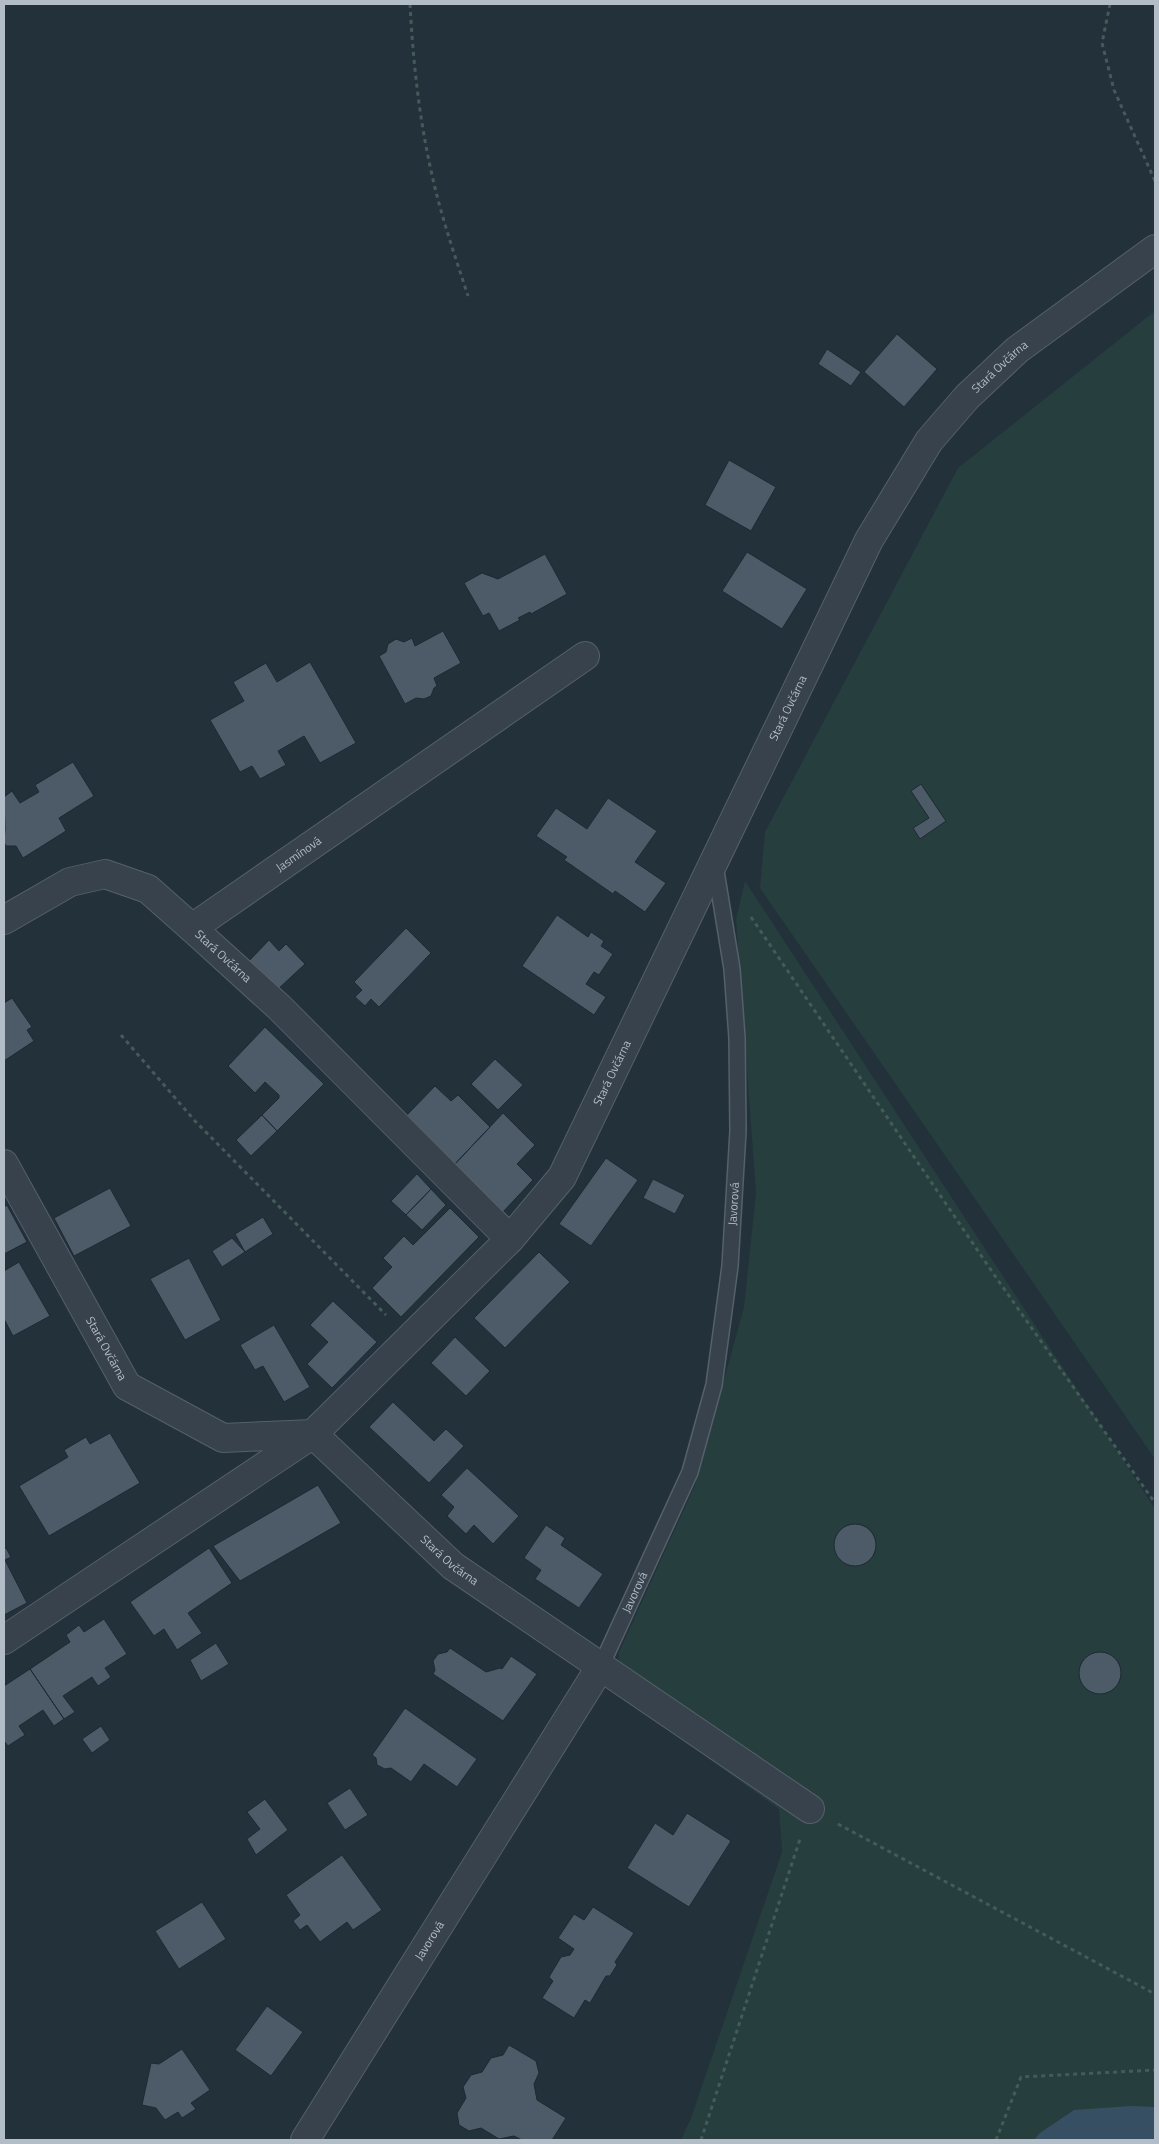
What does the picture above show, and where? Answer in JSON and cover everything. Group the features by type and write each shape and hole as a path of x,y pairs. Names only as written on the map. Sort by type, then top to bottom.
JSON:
{"street":[{"name":"Stará Ovčárna","path":"4,1640 313,1434 510,1239 562,1178 869,540 929,441 967,397 1017,350 1155,249"},
{"name":"Jasmínová","path":"192,928 585,656"},
{"path":"4,920 70,882 105,874 148,889 192,928"},
{"name":"Stará Ovčárna","path":"192,928 279,1007 510,1239"},
{"name":"Stará Ovčárna","path":"4,1164 127,1386 222,1438 313,1434 453,1566 810,1809"},
{"name":"Javorová","path":"305,2140 601,1666"}],"lane":[{"name":"Javorová","path":"601,1666 690,1472 714,1385 730,1266 738,1131 737,1038 732,969 714,862"}],"path":[{"path":"410,4 413,55 426,145 448,237 468,296"},
{"path":"1110,4 1102,43 1114,90 1155,181"},
{"path":"747,911 995,1276 1155,1503"},
{"path":"121,1035 195,1121 409,1339"},
{"path":"701,2140 810,1809 1155,1994"},
{"path":"996,2140 1021,2077 1155,2070"}],"green space":[{"path":"1155,311 1155,1459 760,888 765,832 958,468"},
{"path":"745,881 1155,1509 1155,2140 681,2140 691,2118 782,1852 779,1809 618,1694 619,1652 695,1485 744,1307 756,1193 736,919"}],"water":[{"path":"1131,2106 1155,2107 1155,2140 1034,2140 1040,2133 1074,2110"}],"building":[{"path":"897,334 937,369 904,407 864,372"},
{"path":"827,349 861,372 851,386 818,364"},
{"path":"729,460 776,487 751,531 705,505"},
{"path":"747,552 807,589 782,629 722,591"},
{"path":"545,554 567,594 531,614 530,612 518,618 520,620 499,631 489,613 483,616 464,583 482,573 498,579"},
{"path":"443,631 461,663 434,678 437,686 434,688 431,696 424,699 416,698 405,704 379,656 386,652 388,644 396,639 404,642 412,638 415,646"},
{"path":"310,662 356,743 320,763 304,736 278,751 286,765 260,779 252,766 240,772 210,720 244,701 233,682 266,663 277,682"},
{"path":"73,762 94,796 59,818 66,831 23,858 16,846 6,846 4,842 4,797 12,791 20,803 39,792 35,785"},
{"path":"921,784 946,821 920,839 913,828 929,818 911,791"},
{"path":"608,798 657,831 635,862 666,883 645,912 615,891 613,894 564,860 567,857 536,836 556,808 587,829"},
{"path":"557,915 588,937 591,932 604,941 601,946 613,954 599,975 594,972 586,984 606,997 594,1015 522,966"},
{"path":"406,928 431,953 379,1007 371,999 365,1006 355,997 362,990 354,982"},
{"path":"269,940 279,951 286,944 305,964 276,991 248,962"},
{"path":"12,998 32,1027 27,1030 34,1041 4,1061 4,1003"},
{"path":"265,1027 324,1084 277,1131 262,1115 279,1098 279,1095 265,1082 255,1093 228,1066"},
{"path":"495,1059 523,1085 498,1110 471,1084"},
{"path":"435,1086 451,1101 458,1095 490,1127 454,1165 405,1117"},
{"path":"503,1113 535,1145 517,1164 533,1180 502,1213 454,1165"},
{"path":"262,1115 277,1131 251,1156 236,1140"},
{"path":"606,1158 638,1180 591,1246 559,1224"},
{"path":"417,1174 431,1189 406,1215 391,1201"},
{"path":"653,1179 685,1195 675,1214 643,1198"},
{"path":"110,1188 131,1226 74,1256 54,1218"},
{"path":"431,1189 446,1205 422,1230 406,1215"},
{"path":"7,1205 27,1242 4,1254 4,1207"},
{"path":"450,1208 479,1237 401,1317 372,1288 392,1267 383,1258 404,1236 413,1245"},
{"path":"263,1217 273,1234 245,1252 235,1234"},
{"path":"232,1238 245,1252 222,1267 212,1251"},
{"path":"539,1252 570,1282 505,1348 474,1318"},
{"path":"189,1258 221,1320 185,1340 150,1279"},
{"path":"19,1262 50,1316 13,1336 4,1319 4,1271"},
{"path":"333,1301 377,1342 332,1388 307,1364 328,1342 310,1325"},
{"path":"274,1325 310,1387 284,1402 263,1366 255,1370 240,1345"},
{"path":"455,1337 490,1371 466,1396 431,1363"},
{"path":"393,1402 434,1441 446,1429 464,1446 429,1483 369,1427"},
{"path":"110,1433 140,1483 49,1536 19,1486 68,1457 64,1450 86,1437 90,1444"},
{"path":"467,1468 519,1516 493,1544 474,1525 466,1534 447,1516 454,1507 441,1495"},
{"path":"318,1485 341,1523 240,1581 213,1546"},
{"path":"859,1524 867,1527 873,1533 876,1545 873,1557 867,1563 851,1566 843,1563 837,1557 834,1541 837,1533 843,1527"},
{"path":"546,1525 565,1538 561,1545 603,1574 579,1608 535,1579 541,1570 524,1558"},
{"path":"6,1548 11,1557 5,1560 27,1603 4,1615 4,1549"},
{"path":"209,1548 232,1583 188,1613 202,1633 177,1650 164,1629 154,1636 130,1602"},
{"path":"104,1619 127,1654 105,1668 111,1677 98,1686 92,1677 63,1696 75,1712 64,1719 30,1669 70,1642 66,1635 79,1625 84,1632"},
{"path":"216,1643 229,1664 201,1681 190,1660"},
{"path":"450,1648 486,1672 502,1669 511,1656 537,1674 503,1721 433,1674 435,1670 433,1661 438,1654 447,1652"},
{"path":"1104,1652 1112,1655 1118,1661 1121,1673 1118,1685 1112,1691 1096,1694 1088,1691 1082,1685 1079,1669 1082,1661 1088,1655"},
{"path":"30,1669 64,1719 54,1726 43,1710 19,1726 25,1735 8,1746 4,1741 4,1686"},
{"path":"405,1708 477,1759 457,1787 424,1764 411,1782 391,1768 385,1769 377,1765 376,1758 372,1755"},
{"path":"101,1726 110,1740 92,1753 82,1739"},
{"path":"350,1788 368,1815 345,1830 327,1803"},
{"path":"265,1799 288,1830 256,1855 247,1839 260,1829 247,1812"},
{"path":"687,1813 731,1841 689,1907 627,1868 655,1823 673,1835"},
{"path":"342,1855 382,1910 353,1930 347,1922 320,1942 307,1925 300,1930 293,1921 300,1915 286,1895"},
{"path":"202,1902 226,1939 179,1969 155,1931"},
{"path":"593,1907 634,1933 615,1962 617,1965 610,1976 606,1976 590,2003 585,2000 574,2018 542,1998 553,1981 549,1977 561,1957 570,1955 574,1949 558,1938 574,1914 584,1920"},
{"path":"267,2006 303,2032 271,2076 235,2050"},
{"path":"509,2045 536,2061 539,2073 534,2084 537,2100 566,2118 552,2140 522,2140 514,2136 499,2139 481,2128 469,2131 459,2125 457,2113 466,2098 463,2087 471,2075 482,2072 491,2058 503,2055"},
{"path":"182,2049 210,2090 191,2103 196,2109 182,2118 178,2112 165,2120 156,2108 142,2105 151,2063 159,2064"}]}
